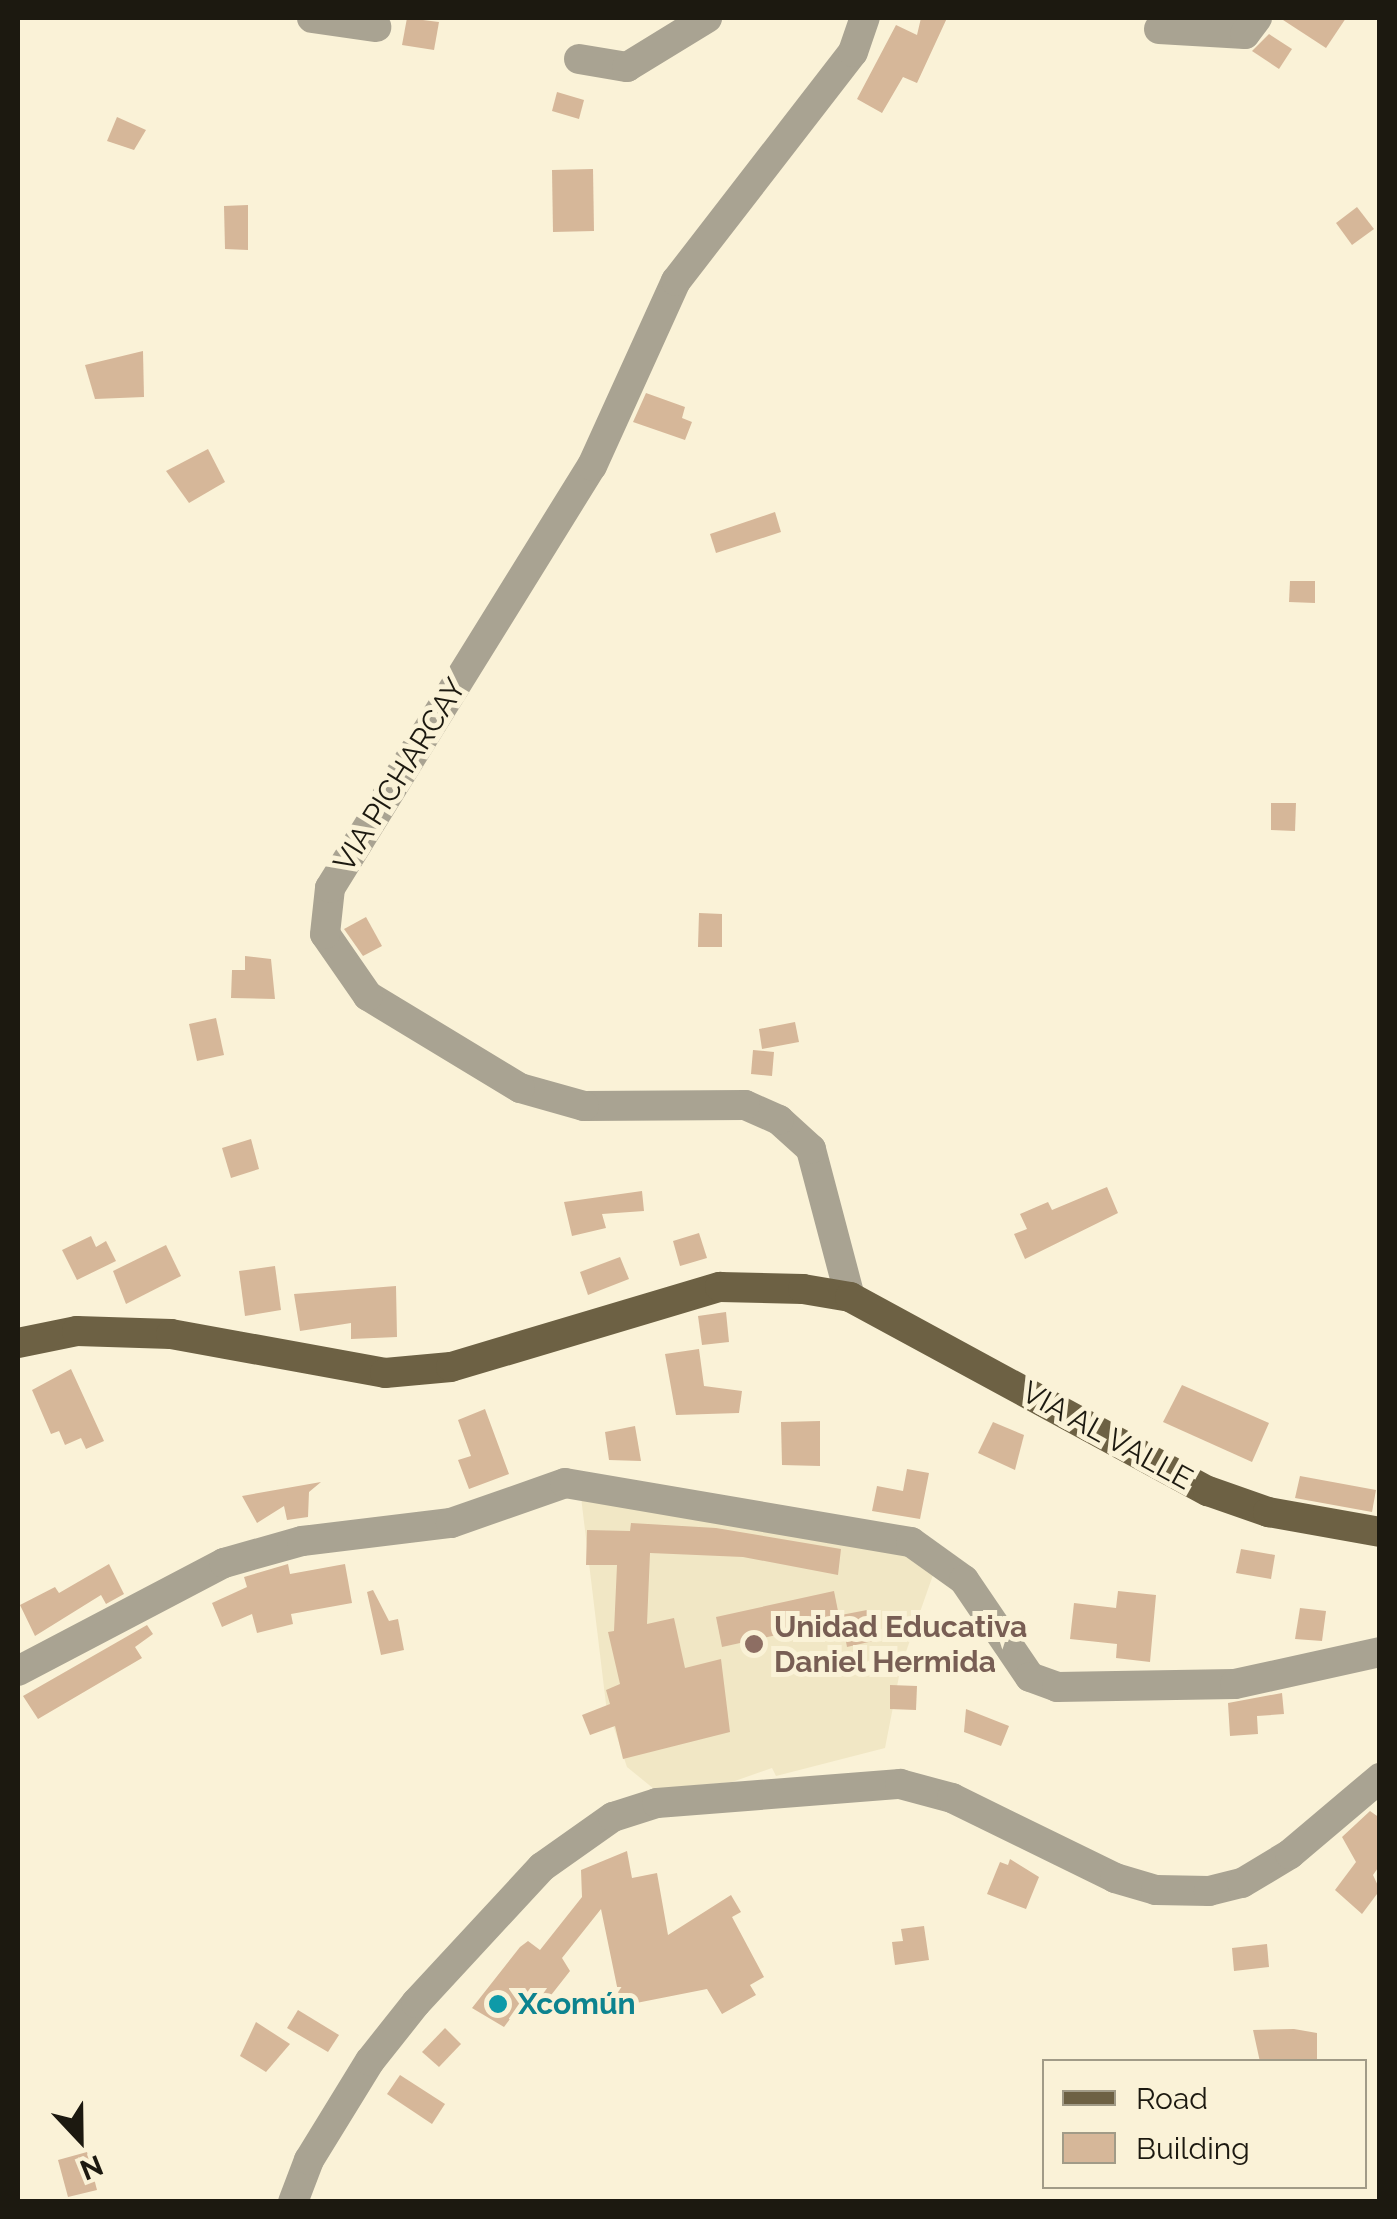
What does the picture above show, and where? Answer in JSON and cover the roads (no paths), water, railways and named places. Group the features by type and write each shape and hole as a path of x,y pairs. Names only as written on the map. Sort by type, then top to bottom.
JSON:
{"main road":[{"path":"18,1343 78,1332 171,1334 385,1373 452,1368 720,1287 760,1284 850,1297"},
{"name":"VIA AL VALLE","path":"850,1297 1208,1491 1268,1512 1380,1532"}],"street":[{"path":"312,18 376,27"},
{"path":"579,59 627,67 708,18"},
{"name":"VIA PICHARCAY","path":"850,1297 811,1149 780,1120 745,1105 584,1106 520,1088 368,996 324,934 330,888 592,466 676,280 852,52 864,18"},
{"path":"1160,29 1245,34 1257,18"},
{"path":"18,1671 224,1563 302,1542 451,1524 566,1482 911,1542 964,1580 1030,1677 1056,1687 1235,1684 1380,1652"},
{"path":"293,2202 309,2160 350,2094 416,2003 542,1867 612,1816 657,1803 900,1784 952,1798 1115,1878 1156,1890 1209,1891 1242,1883 1290,1854 1380,1778"}],"place":[{"name":"Unidad Educativa Daniel Hermida","path":"754,1644"},
{"name":"Xcomún","path":"498,2004"}]}
